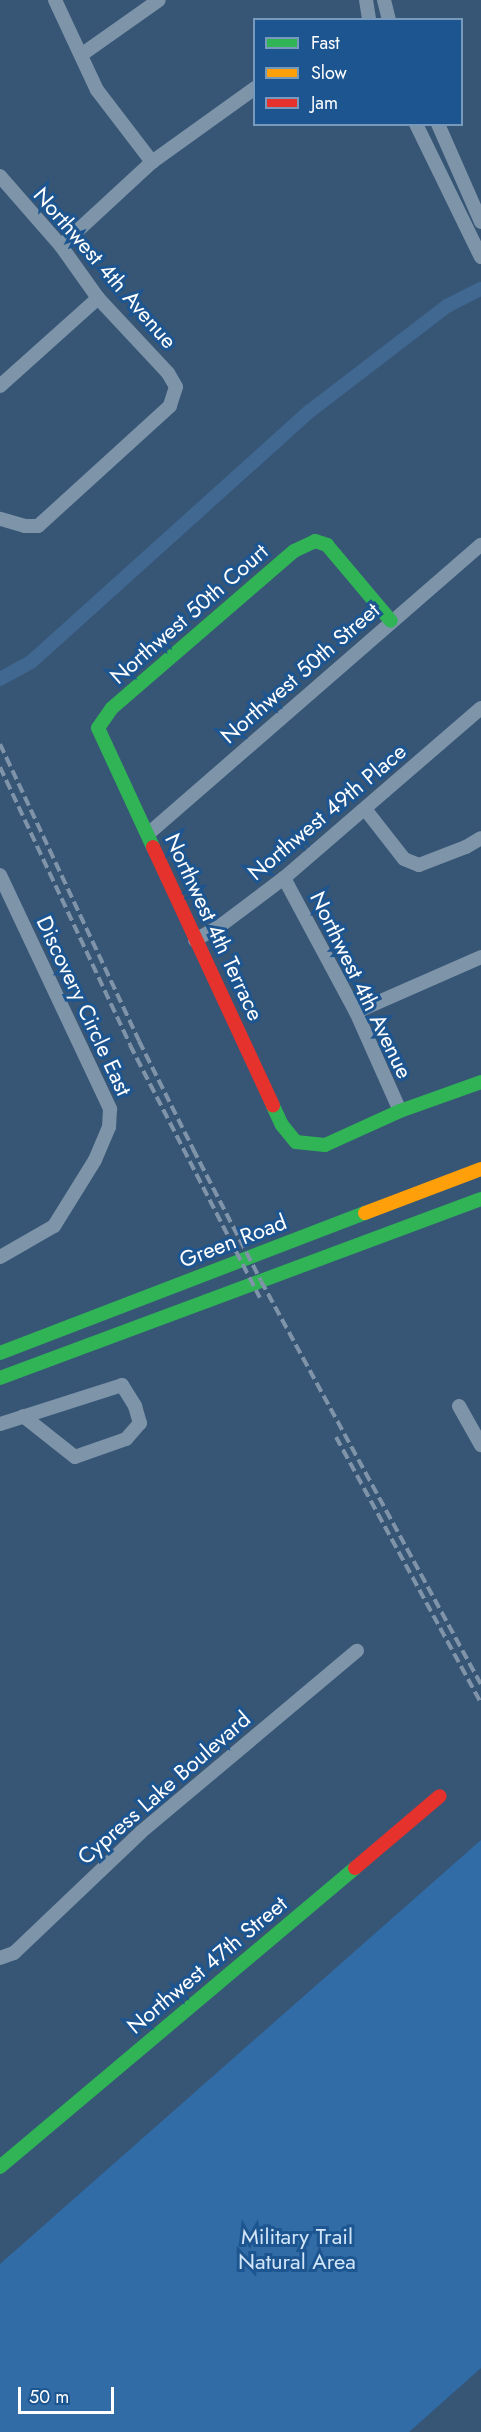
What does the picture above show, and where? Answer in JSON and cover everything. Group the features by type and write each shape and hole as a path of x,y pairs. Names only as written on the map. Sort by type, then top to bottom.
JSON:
{"street":[{"path":"55,0 97,90 152,162"},
{"path":"81,55 159,0"},
{"path":"366,0 370,18"},
{"path":"61,246 152,162 253,89"},
{"path":"417,126 481,257"},
{"path":"439,126 481,222"},
{"name":"Northwest 4th Avenue","path":"0,176 61,246 98,298 168,373 176,387 170,405 38,526 25,526 0,519"},
{"path":"0,386 98,298"},
{"name":"Northwest 50th Court","path":"98,728 112,708 138,685 294,551 315,541 327,545 391,621"},
{"name":"Northwest 50th Street","path":"148,834 481,545"},
{"name":"Northwest 49th Place","path":"195,940 220,926 284,878 481,708"},
{"name":"Northwest 4th Terrace","path":"98,728 282,1125 296,1142 325,1144 400,1111"},
{"path":"365,809 404,859 419,865 466,847 481,838"},
{"name":"Discovery Circle East","path":"0,875 110,1109 109,1127 95,1160 54,1226 0,1257"},
{"name":"Northwest 4th Avenue","path":"284,878 356,1012 400,1111"},
{"path":"356,1012 481,957"},
{"path":"400,1111 481,1082"},
{"name":"Green Road","path":"0,1353 481,1169"},
{"name":"Green Road","path":"0,1378 481,1198"},
{"path":"0,1424 23,1416 122,1385 135,1406 140,1423 126,1439 75,1457 23,1416"},
{"path":"459,1406 481,1445"},
{"name":"Cypress Lake Boulevard","path":"0,1958 14,1953 141,1832 357,1651"},
{"name":"Northwest 47th Street","path":"0,2167 440,1796"}],"green space":[{"name":"Military Trail Natural Area","path":"481,1840 481,2368 409,2432 0,2432 0,2264"}],"waterway":[{"path":"0,679 31,662 310,411 447,306 481,289"}],"railway":[{"path":"0,744 139,1041 193,1149 261,1281 481,1684"},
{"path":"0,767 130,1045 260,1298"},
{"path":"336,1437 481,1703"}],"traffic: fast":[{"path":"153,847 98,728 112,708 294,551 315,541 327,545 391,621"},
{"path":"273,1106 282,1125 296,1142 325,1145 400,1111 481,1082"},
{"path":"0,1378 481,1199"},
{"path":"0,1353 365,1213"},
{"path":"0,2167 355,1868"}],"traffic: slow":[{"path":"365,1213 481,1169"}],"traffic: jam":[{"path":"153,847 273,1106"},
{"path":"355,1868 440,1796"}]}
